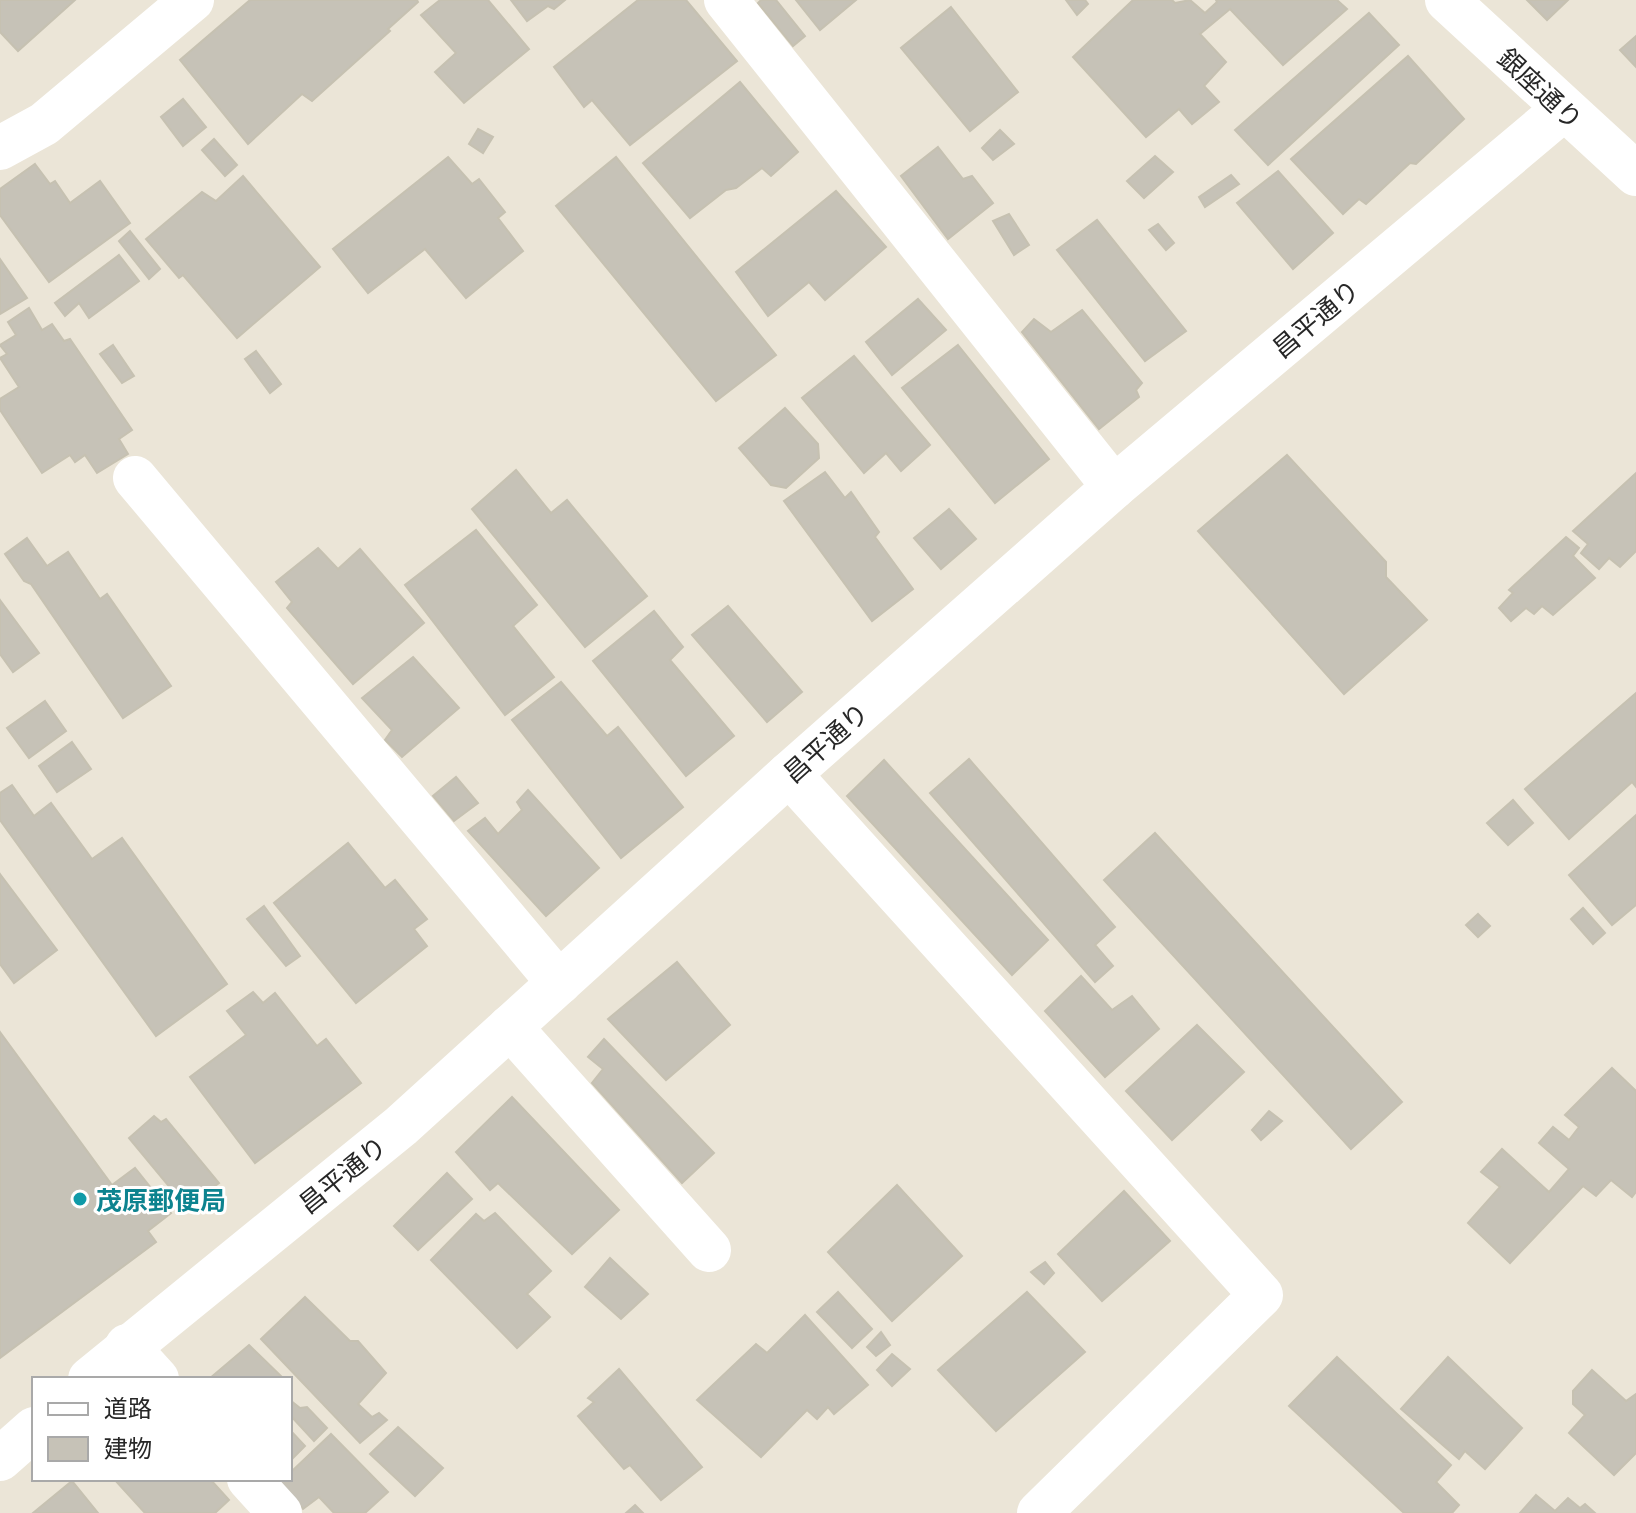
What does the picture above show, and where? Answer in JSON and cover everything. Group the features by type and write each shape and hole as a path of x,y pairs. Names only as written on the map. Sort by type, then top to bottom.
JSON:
{"street":[{"path":"0,148 44,124 192,0"},
{"path":"726,0 1114,487"},
{"name":"銀座通り","path":"1447,0 1636,174"},
{"name":"昌平通り","path":"92,1377 401,1126 789,774 1114,487 1564,109"},
{"path":"135,478 559,983"},
{"path":"789,774 1261,1295 1039,1513"},
{"path":"510,1027 709,1250"},
{"path":"127,1346 155,1377"},
{"path":"0,1459 32,1431"},
{"path":"251,1481 280,1513"}],"building":[{"path":"0,0 75,0 18,51 0,32"},
{"path":"250,0 418,2 312,101 302,94 248,144 180,60"},
{"path":"440,0 488,0 529,49 464,103 435,72 456,53 421,15"},
{"path":"511,0 565,0 554,9 548,6 527,21"},
{"path":"638,0 686,0 737,61 630,145 592,100 584,107 554,67"},
{"path":"761,0 776,0 805,36 793,46 758,3"},
{"path":"796,0 856,0 820,30"},
{"path":"1066,0 1085,0 1088,4 1077,15"},
{"path":"1133,0 1172,0 1175,3 1190,0 1205,13 1216,0 1337,0 1347,9 1283,65 1230,9 1200,34 1226,62 1204,86 1219,102 1192,124 1179,109 1146,137 1073,57"},
{"path":"1527,0 1568,0 1547,20"},
{"path":"951,7 1018,92 970,131 901,48"},
{"path":"1369,13 1399,45 1268,165 1235,130"},
{"path":"1636,36 1636,67 1620,50"},
{"path":"1408,56 1464,119 1416,164 1410,163 1366,204 1359,199 1343,214 1291,159"},
{"path":"740,82 798,152 771,176 762,168 736,188 726,190 690,218 643,163"},
{"path":"183,99 206,127 183,146 161,117"},
{"path":"478,129 493,137 483,153 469,144"},
{"path":"1000,130 1014,144 993,160 982,148"},
{"path":"214,139 237,165 225,176 202,150"},
{"path":"938,147 963,179 972,176 993,203 948,239 901,176"},
{"path":"1155,156 1173,172 1144,198 1127,181"},
{"path":"448,157 472,184 479,179 505,212 498,218 523,251 466,298 425,249 368,293 333,249"},
{"path":"616,157 776,355 716,401 556,206"},
{"path":"35,164 50,184 55,181 70,203 100,181 130,223 49,282 0,215 0,189"},
{"path":"1278,171 1333,233 1293,269 1237,203"},
{"path":"1231,175 1239,184 1205,207 1199,197"},
{"path":"243,176 320,267 237,338 183,275 179,278 146,239 202,192 216,201"},
{"path":"836,191 886,247 825,300 809,282 768,316 736,272"},
{"path":"1009,214 1029,245 1014,255 993,221"},
{"path":"1097,220 1186,331 1145,361 1057,250"},
{"path":"1158,224 1174,243 1166,250 1149,230"},
{"path":"130,231 160,269 149,279 119,241"},
{"path":"119,255 139,281 89,318 79,303 65,316 55,303"},
{"path":"0,259 27,298 0,314"},
{"path":"918,299 946,330 892,375 866,342"},
{"path":"29,308 42,330 52,324 64,341 70,339 132,430 119,439 128,454 97,473 85,455 75,462 70,455 42,473 0,410 0,399 19,387 0,358 7,354 0,345 16,335 8,322"},
{"path":"1082,310 1142,383 1136,390 1139,397 1099,429 1022,332 1034,319 1051,332"},
{"path":"113,345 134,376 122,383 100,354"},
{"path":"958,345 1049,459 995,503 902,388"},
{"path":"256,351 281,384 270,393 245,359"},
{"path":"854,356 930,445 901,471 886,453 864,473 802,398"},
{"path":"785,408 818,444 819,458 786,488 771,485 739,448"},
{"path":"1287,455 1386,562 1386,577 1427,620 1344,694 1198,531"},
{"path":"516,470 551,513 567,500 647,596 585,647 472,509"},
{"path":"825,472 845,498 851,492 879,532 875,537 913,589 872,621 784,501"},
{"path":"1636,473 1636,551 1620,567 1609,558 1599,569 1581,553 1588,544 1573,531"},
{"path":"949,509 976,539 941,569 914,538"},
{"path":"476,530 537,605 513,626 554,677 505,715 405,585"},
{"path":"1566,537 1579,548 1573,556 1595,578 1553,615 1542,606 1534,614 1526,608 1511,621 1499,608 1513,593 1509,590"},
{"path":"27,538 47,566 68,552 100,599 107,594 171,686 123,718 31,584 24,581 5,554"},
{"path":"318,548 338,569 360,549 424,623 353,684 287,608 292,602 276,582"},
{"path":"0,600 39,653 13,672 0,654"},
{"path":"728,606 802,692 767,722 692,635"},
{"path":"654,611 683,647 670,660 734,736 686,776 593,661"},
{"path":"413,657 459,708 402,757 385,740 392,730 362,698"},
{"path":"561,682 607,736 618,727 683,807 621,858 512,720"},
{"path":"1636,693 1636,787 1632,782 1569,839 1525,789"},
{"path":"45,701 66,731 29,758 7,728"},
{"path":"72,742 91,769 57,792 39,766"},
{"path":"969,759 1115,927 1095,945 1113,966 1095,982 930,793"},
{"path":"884,760 1048,940 1012,975 847,796"},
{"path":"456,777 478,803 454,821 433,796"},
{"path":"12,785 34,816 51,803 92,859 122,838 227,984 156,1036 0,820 0,793"},
{"path":"528,790 599,868 546,916 468,831 485,818 498,834 522,810 517,802"},
{"path":"1513,800 1533,823 1508,845 1487,823"},
{"path":"1636,815 1636,905 1612,925 1569,875"},
{"path":"1155,833 1402,1102 1351,1149 1104,880"},
{"path":"348,843 385,888 395,880 427,919 414,929 427,946 356,1003 274,903"},
{"path":"0,874 57,950 14,983 0,964"},
{"path":"264,906 300,956 286,966 247,919"},
{"path":"1583,908 1605,933 1593,944 1571,919"},
{"path":"1478,914 1490,926 1478,937 1466,925"},
{"path":"677,962 730,1025 666,1080 608,1019"},
{"path":"1081,976 1112,1010 1132,996 1159,1029 1105,1077 1045,1011"},
{"path":"253,992 263,1003 275,993 317,1046 326,1039 361,1083 255,1163 190,1077 246,1035 227,1011"},
{"path":"1197,1025 1244,1072 1172,1140 1126,1091"},
{"name":"茂原郵便局","path":"0,1032 112,1185 135,1168 171,1213 148,1231 156,1242 0,1358"},
{"path":"604,1039 714,1153 682,1183 592,1083 603,1069 588,1057"},
{"path":"1612,1068 1636,1091 1636,1192 1632,1197 1611,1180 1596,1196 1583,1186 1510,1263 1468,1223 1500,1187 1481,1172 1502,1149 1549,1192 1569,1169 1539,1143 1553,1127 1569,1140 1579,1127 1565,1115"},
{"path":"512,1097 619,1210 572,1254 498,1183 490,1190 456,1152"},
{"path":"1269,1111 1282,1121 1261,1140 1252,1130"},
{"path":"154,1116 161,1122 166,1119 219,1183 186,1207 129,1138"},
{"path":"447,1173 472,1199 418,1250 394,1226"},
{"path":"897,1185 962,1256 892,1321 828,1252"},
{"path":"1124,1191 1170,1241 1102,1301 1058,1254"},
{"path":"495,1213 551,1271 527,1294 550,1317 517,1348 431,1260 476,1214 484,1221"},
{"path":"610,1258 648,1294 621,1319 585,1287"},
{"path":"1045,1262 1054,1273 1044,1284 1031,1272"},
{"path":"838,1292 872,1329 852,1348 817,1312"},
{"path":"1027,1292 1085,1352 996,1431 938,1370"},
{"path":"305,1297 350,1341 358,1341 386,1373 358,1404 372,1417 379,1413 387,1420 360,1443 261,1339"},
{"path":"805,1315 868,1385 834,1414 828,1407 817,1419 807,1410 761,1457 697,1400 756,1344 767,1353"},
{"path":"881,1332 890,1345 876,1356 867,1347"},
{"path":"249,1345 282,1377 211,1377"},
{"path":"892,1354 910,1369 892,1386 877,1370"},
{"path":"1337,1357 1451,1465 1436,1482 1459,1505 1452,1513 1404,1513 1289,1406"},
{"path":"1448,1357 1522,1428 1485,1469 1465,1451 1459,1459 1401,1409"},
{"path":"619,1369 702,1467 661,1500 630,1465 624,1469 578,1416 594,1402 588,1398"},
{"path":"1592,1370 1626,1401 1636,1394 1636,1453 1614,1475 1569,1433 1585,1415 1573,1404 1573,1391"},
{"path":"292,1402 300,1408 307,1407 327,1428 314,1441 292,1417"},
{"path":"398,1427 443,1468 415,1496 370,1454"},
{"path":"292,1432 305,1446 292,1459"},
{"path":"331,1434 388,1492 365,1513 334,1513 319,1497 303,1509 280,1483 292,1481 292,1471"},
{"path":"72,1481 98,1513 33,1513"},
{"path":"116,1481 212,1481 229,1500 215,1513 145,1513"},
{"path":"1536,1495 1555,1511 1568,1498 1580,1508 1585,1504 1595,1513 1520,1513"},
{"path":"635,1505 643,1513 626,1513"}],"place":[{"name":"茂原郵便局","path":"80,1199"}]}
